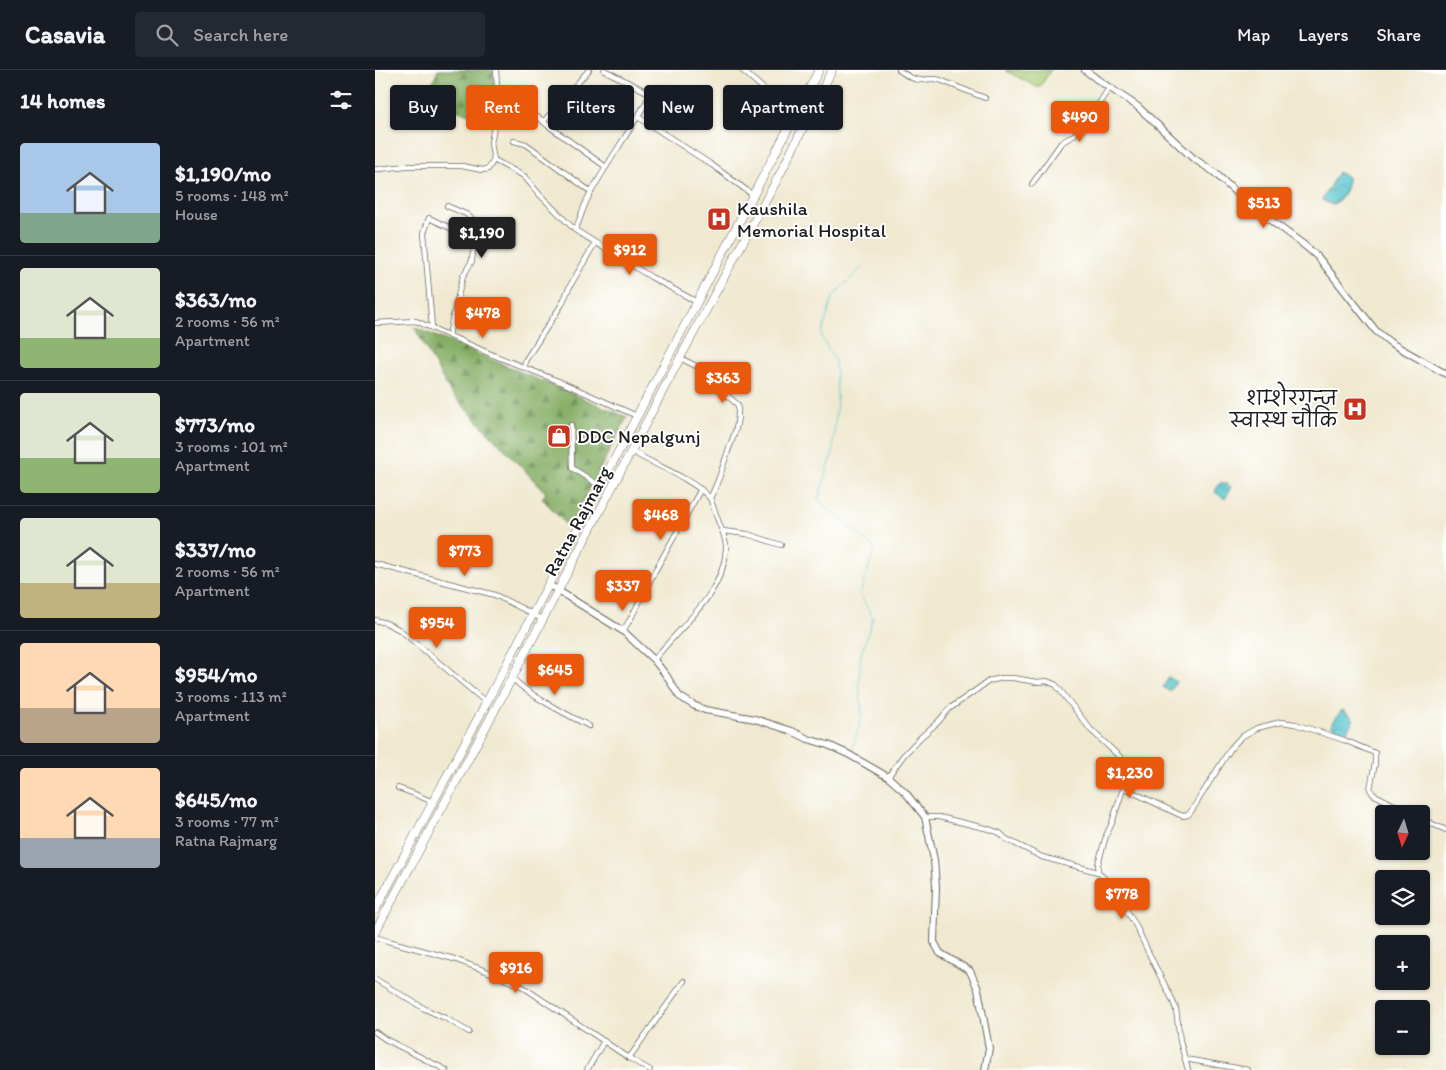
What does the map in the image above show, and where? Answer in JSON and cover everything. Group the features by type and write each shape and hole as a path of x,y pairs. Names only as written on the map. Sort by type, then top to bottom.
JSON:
{"highway":[{"name":"Ratna Rajmarg","path":"811,85 819,70"},
{"name":"Ratna Rajmarg","path":"375,932 512,678 833,70"},
{"name":"Ratna Rajmarg","path":"375,910 487,703 787,130"}],"street":[{"path":"496,70 497,85"},
{"path":"544,121 589,70"},
{"path":"575,230 591,192 651,94 604,70"},
{"path":"742,70 759,85"},
{"path":"899,70 914,79 934,78 985,98"},
{"path":"1085,70 1137,106 1193,158 1214,172 1247,203 1318,257 1376,332 1446,374"},
{"path":"1032,184 1061,143 1074,135 1093,113 1109,88"},
{"path":"638,117 712,165 753,195"},
{"path":"538,118 606,167"},
{"path":"375,168 462,166 482,170 488,169 494,160 491,143 493,130"},
{"path":"514,141 526,144 591,192"},
{"path":"494,160 524,176 575,230 651,277 697,302"},
{"path":"447,206 467,214 476,222 472,261 463,276 449,336"},
{"path":"432,327 424,232 429,218 474,239"},
{"path":"524,367 525,361 562,304 570,286 595,243"},
{"path":"375,323 417,321 637,416"},
{"path":"681,358 711,374 720,389 738,405 736,431 710,498"},
{"path":"571,425 572,468 601,486"},
{"path":"631,451 701,489 710,498 719,526 723,531 727,548 723,567 714,587 698,611 654,660"},
{"path":"623,631 701,489"},
{"path":"723,531 747,534 781,545"},
{"path":"375,564 495,595 542,620"},
{"path":"549,585 623,631 667,675 679,696 693,705 705,710 755,719 828,745 848,754 889,778 905,792 925,817 934,860 936,887 934,942 940,953 970,971 978,989 989,1048 985,1070"},
{"path":"375,620 400,630 487,703"},
{"path":"512,678 544,701 589,726"},
{"path":"889,778 903,756 949,709 989,680 1013,678 1037,682 1047,681 1056,685 1091,730 1120,757 1128,771 1129,777 1105,836 1098,864 1098,872"},
{"path":"1124,788 1178,814 1187,815 1231,748 1241,737 1257,728 1281,722 1295,724 1344,740 1375,753 1370,789 1373,794 1394,805"},
{"path":"398,788 433,802"},
{"path":"925,817 939,817 989,829 1000,833 1006,839 1043,857 1098,872 1109,884 1135,924 1171,997 1176,1009 1180,1041 1188,1070"},
{"path":"1430,823 1446,830"},
{"path":"375,937 454,959 523,987 650,1070"},
{"path":"375,979 425,1009 469,1032"},
{"path":"629,1058 684,981"},
{"path":"375,1032 446,1070"},
{"path":"587,1070 604,1041"},
{"path":"1185,1058 1248,1070"}],"green space":[{"path":"438,70 493,70 494,85 466,85 466,113 456,110 456,85 432,85"},
{"path":"1006,70 1051,70 1039,88"},
{"path":"414,327 627,417 569,528 542,498 546,493 450,392"}],"water":[{"path":"1338,172 1348,177 1348,181 1341,197 1332,205 1322,200"},
{"path":"1222,482 1231,487 1225,499 1215,492 1218,485"},
{"path":"1169,677 1176,682 1170,692 1163,687"},
{"path":"1343,710 1354,719 1347,731 1341,733 1331,725"}],"waterway":[{"path":"852,750 862,716 859,682 861,655 873,618 860,595 875,548 818,500 833,452 837,398 835,361 821,336 833,296 864,265"}],"place":[{"name":"Kaushila Memorial Hospital","path":"719,219"},
{"name":"शम्शेरगन्ज स्वास्थ चौकि","path":"1355,409"},
{"name":"DDC Nepalgunj","path":"559,436"}]}
